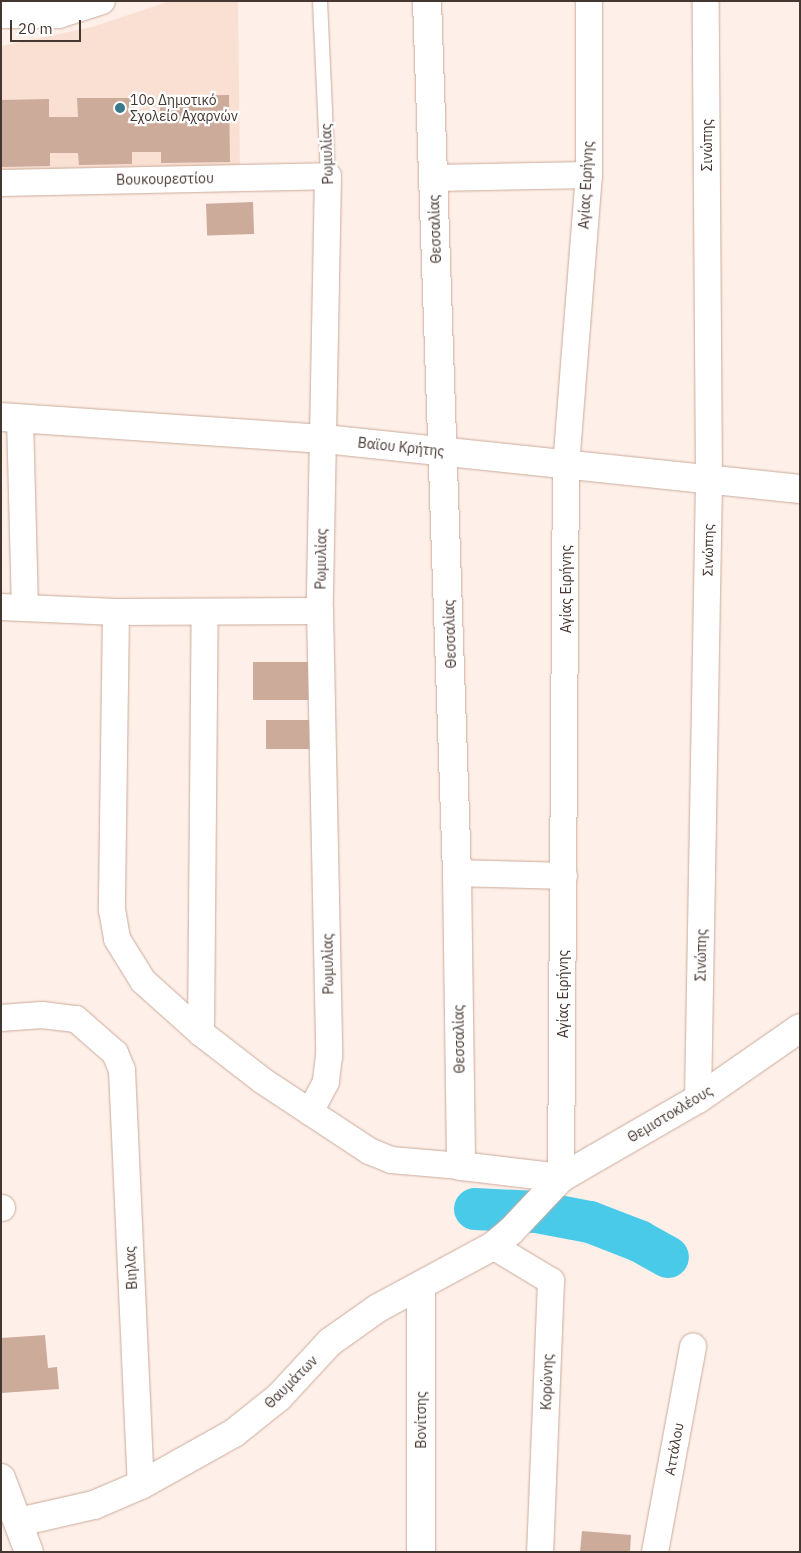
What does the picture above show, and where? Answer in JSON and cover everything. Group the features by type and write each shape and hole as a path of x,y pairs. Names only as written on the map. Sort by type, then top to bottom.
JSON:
{"street":[{"path":"1,15 102,1"},
{"name":"Θεσσαλίας","path":"427,1 457,873 461,1166"},
{"name":"Αγίας Ειρήνης","path":"561,1178 566,466 589,174 589,1"},
{"name":"Σινώπης","path":"698,1099 709,482 706,1"},
{"path":"433,178 589,174"},
{"name":"Βουκουρεστίου","path":"1,183 328,176"},
{"name":"Ρωμυλίας","path":"310,1112 326,1082 329,1056 320,611 328,176"},
{"path":"11,418 13,608 116,612 320,611"},
{"name":"Βαϊου Κρήτης","path":"11,418 324,439 709,482 800,489"},
{"path":"116,612 112,910 117,940 143,981 201,1033 310,1112 369,1151 390,1160 561,1178"},
{"path":"201,1033 205,612"},
{"path":"457,873 564,876"},
{"name":"Βιηλας","path":"1,1018 42,1015 76,1018 115,1053 122,1070 141,1485"},
{"name":"Θεμιστοκλέους","path":"540,1201 561,1178 698,1099 800,1028"},
{"name":"Θαυμάτων","path":"19,1522 94,1505 141,1485 234,1433 278,1397 330,1342 378,1308 420,1287 502,1239 540,1201"},
{"name":"Κορώνης","path":"502,1239 551,1281 540,1552"},
{"name":"Βονίτσης","path":"420,1287 421,1552"},
{"name":"Αττάλου","path":"655,1552 693,1346"},
{"path":"1,1478 29,1552"}],"lane":[{"name":"Ρωμυλίας","path":"320,1 328,176"}],"shaded area":[{"name":"10ο Δημοτικό Σχολείο Αχαρνών","path":"170,1 238,1 240,170 1,176 1,46 92,27"}],"building":[{"path":"229,95 230,162 161,163 161,152 132,152 132,164 79,165 78,153 50,153 50,166 1,167 1,100 49,99 49,117 78,117 77,98 131,98 131,116 160,115 160,96"},
{"path":"253,202 254,234 207,236 206,204"},
{"path":"253,662 315,662 315,700 253,700"},
{"path":"266,720 315,720 315,749 266,749"},
{"path":"45,1335 48,1368 57,1367 59,1389 1,1393 1,1338"},
{"path":"582,1531 631,1535 630,1552 580,1552"}],"waterway":[{"path":"475,1209 537,1212 590,1222 639,1241 668,1257"}],"place":[{"name":"10ο Δημοτικό Σχολείο Αχαρνών","path":"120,108"}]}
